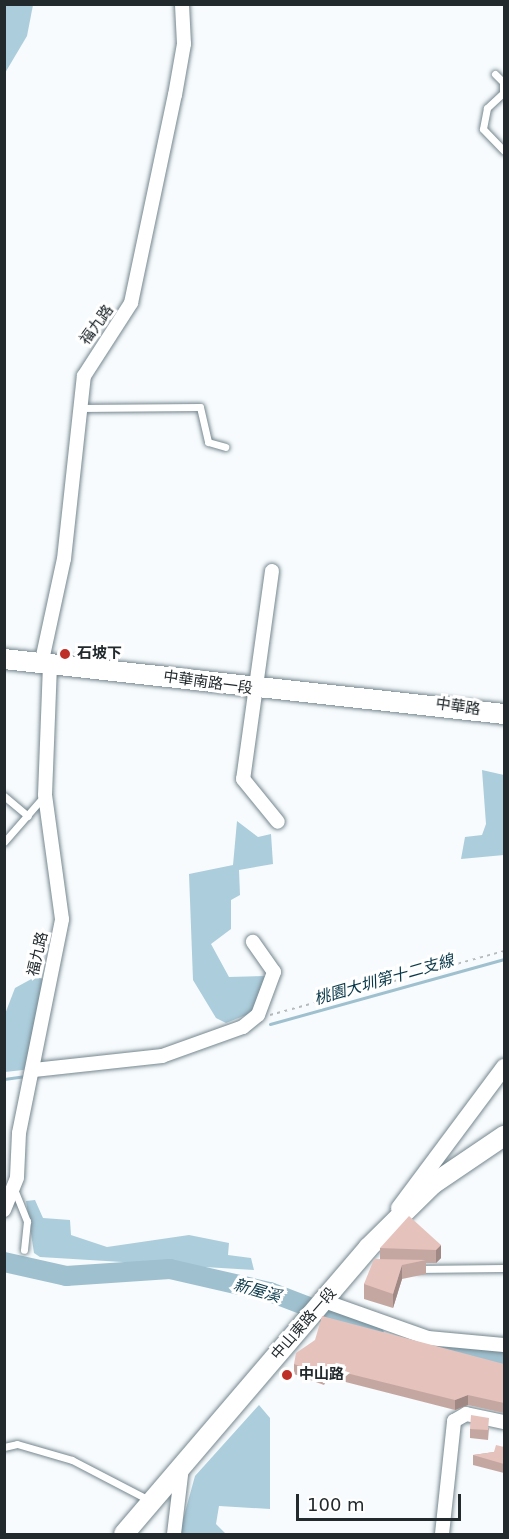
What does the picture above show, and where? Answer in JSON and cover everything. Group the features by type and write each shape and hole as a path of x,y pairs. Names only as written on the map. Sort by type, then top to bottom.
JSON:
{"main road":[{"name":"中華南路一段","path":"4,659 257,691 412,700"},
{"name":"中華路","path":"412,700 504,714"},
{"name":"中山東路一段","path":"124,1534 324,1302 433,1184 504,1136"}],"street":[{"name":"福九路","path":"4,1210 14,1190 62,919 45,795 46,665 63,559 79,408 86,372 131,303 184,44 182,4"},
{"path":"272,571 243,779 278,822"},
{"path":"34,1070 162,1056 243,1027 258,1015 274,972 253,942"},
{"path":"363,1259 462,1130 504,1067"},
{"path":"324,1302 428,1338 504,1345"},
{"path":"442,1534 454,1421 466,1414 504,1422"},
{"path":"174,1534 183,1465"}],"lane":[{"path":"495,74 503,93 487,108 483,129 504,151"},
{"path":"79,408 200,407 208,442 225,447"},
{"path":"4,842 45,795"},
{"path":"4,796 28,816"},
{"path":"14,1190 27,1221 24,1250"},
{"path":"411,1269 504,1268"},
{"path":"4,1447 17,1444 72,1460 152,1501"}],"path":[{"path":"258,1015 278,1015 504,951"}],"shaded area":[{"path":"5,4 33,5 27,36 5,73"},
{"path":"482,770 504,775 504,855 461,859 465,837 482,835 486,824"},
{"path":"237,821 258,837 271,834 273,864 239,870 240,895 231,900 231,929 211,944 229,977 268,976 251,1013 226,1023 216,1018 193,980 189,874 233,865"},
{"path":"35,977 43,979 32,1069 5,1072 5,1014 15,988"},
{"path":"35,1200 43,1218 70,1220 71,1235 107,1247 189,1235 229,1243 228,1255 251,1258 254,1270 40,1257 34,1253 26,1201"},
{"path":"259,1405 270,1418 270,1509 219,1506 216,1524 226,1534 179,1534 195,1476"}],"building":[{"path":"409,1216 441,1245 436,1250 380,1248"},
{"path":"374,1259 426,1260 402,1265 393,1294 364,1284"},
{"path":"322,1316 504,1364 504,1403 468,1395 455,1400 326,1368 324,1375 294,1364 296,1353 315,1340"},
{"path":"471,1415 489,1418 488,1430 470,1429"},
{"path":"496,1445 504,1447 504,1464 473,1455 494,1452"}],"waterway":[{"name":"桃園大圳第十二支線","path":"270,1024 504,959"},
{"name":"桃園大圳第十二支線","path":"4,1079 26,1076"},
{"name":"新屋溪","path":"4,1262 66,1276 170,1269 270,1292 374,1332"},
{"name":"新屋溪","path":"425,1347 504,1357"}],"place":[{"name":"石坡下","path":"65,654"},
{"name":"中山路","path":"287,1375"}]}
